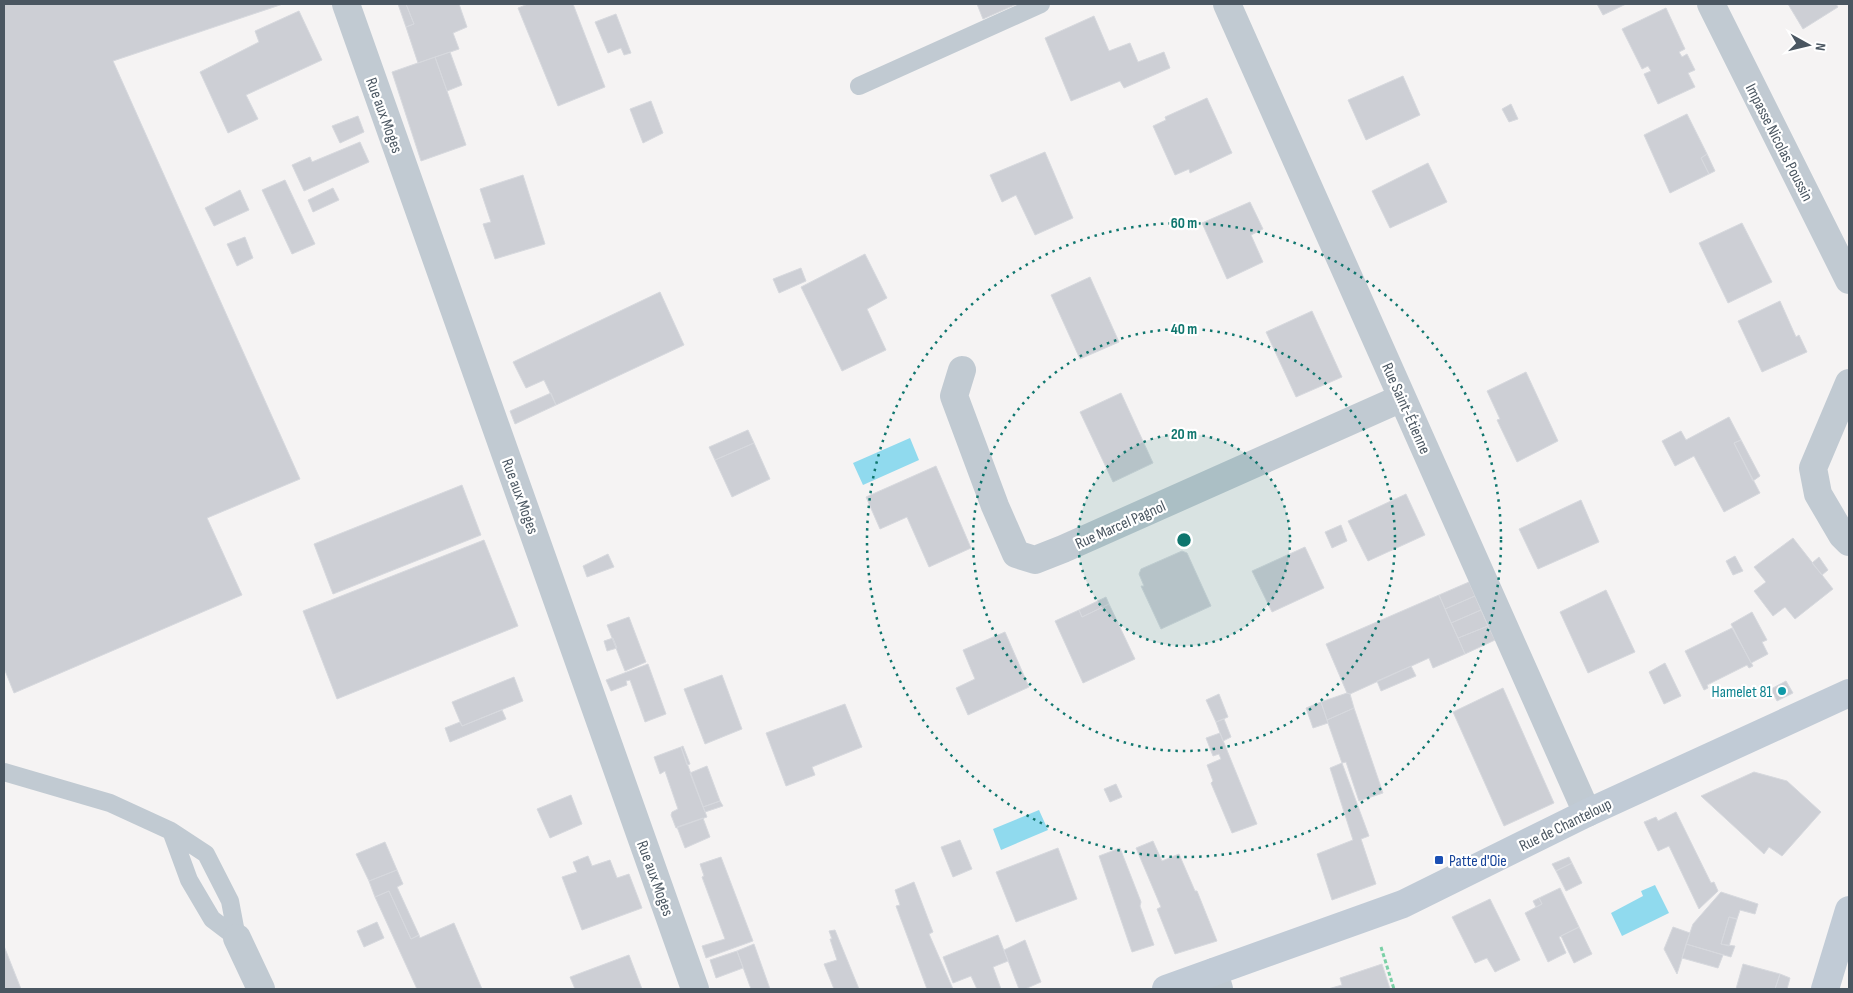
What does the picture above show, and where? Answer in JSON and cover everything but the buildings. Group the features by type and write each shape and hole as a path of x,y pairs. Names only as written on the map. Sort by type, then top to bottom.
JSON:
{"street":[{"name":"Rue aux Moges","path":"346,4 696,989"},
{"name":"Rue Saint-Étienne","path":"1227,4 1587,813"},
{"name":"Impasse Nicolas Poussin","path":"1711,4 1849,280"},
{"name":"Rue Marcel Pagnol","path":"962,370 954,396 995,506 1016,554 1034,560 1402,398"},
{"path":"1849,383 1813,468 1818,494 1842,535 1849,542"},
{"name":"Rue de Chanteloup","path":"1166,989 1217,981 1402,904 1587,813 1849,693"},
{"path":"1825,989 1849,910"},
{"path":"237,938 261,989"}],"lane":[{"path":"859,86 1041,4"},
{"path":"4,772 110,803 170,831 206,854 230,901 237,938"},
{"path":"170,831 189,880 212,919 237,938"}],"path":[{"path":"1380,941 1394,989"}],"water":[{"path":"910,438 919,460 863,485 853,463"},
{"path":"1039,810 1048,830 1001,850 993,829"},
{"path":"1655,885 1669,913 1622,936 1611,913 1643,896 1641,891"}],"place":[{"name":"Hamelet 81","path":"1782,691"},
{"name":"Patte d'Oie","path":"1439,860"}]}
